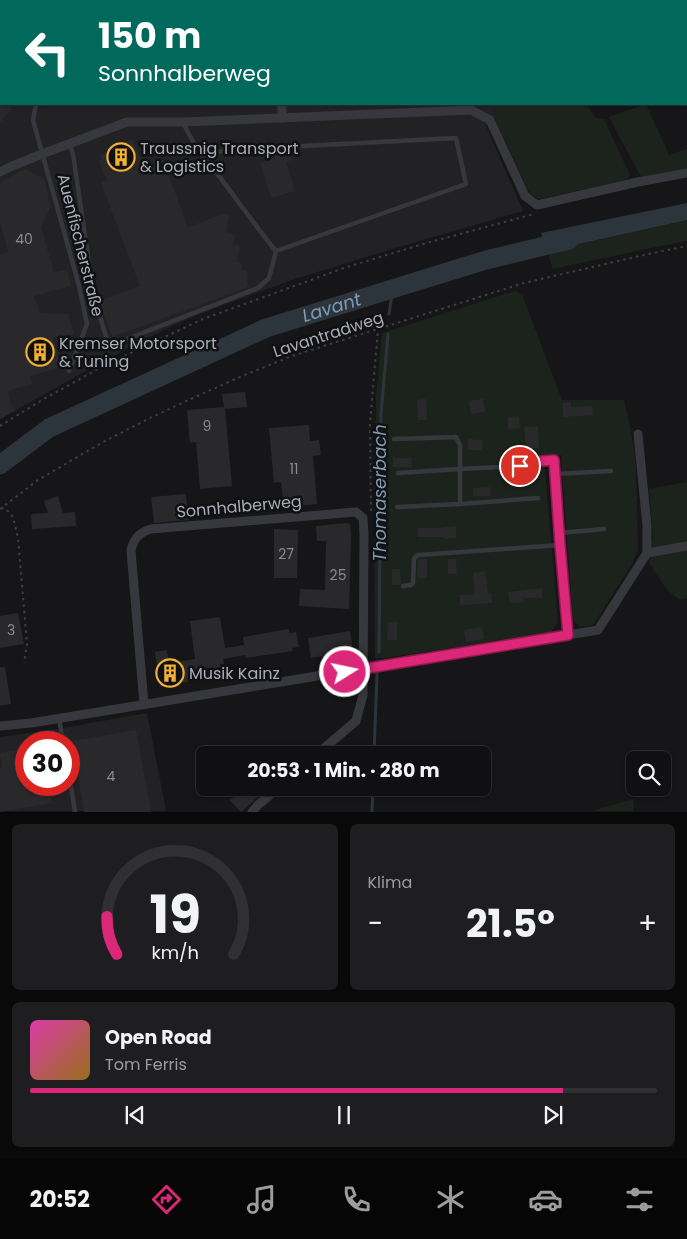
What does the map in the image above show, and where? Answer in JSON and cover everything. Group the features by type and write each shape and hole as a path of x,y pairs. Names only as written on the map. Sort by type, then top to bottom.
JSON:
{"street":[{"path":"281,105 283,118"},
{"path":"0,172 69,143 127,122 183,122 471,110 490,120 525,196 537,205 687,173"},
{"path":"0,726 31,723 598,630 647,553 647,526 638,434"},
{"path":"532,462 554,460 568,635"},
{"name":"Sonnhalberweg","path":"144,704 131,551 132,545 144,531 356,512 363,518 364,534 363,695 356,721 327,746"},
{"path":"647,553 687,546"},
{"path":"252,812 269,796"}],"lane":[{"name":"Auenfischerstraße","path":"36,105 33,120 79,286 87,324 69,371"},
{"path":"183,122 202,155 276,251"},
{"path":"202,155 227,150 456,138 466,184 276,251"},
{"path":"69,143 73,154 94,297 109,346 258,288 269,278 276,251"},
{"path":"394,439 456,437 460,445 460,504"},
{"path":"398,473 520,466 532,462"},
{"path":"555,474 610,471"},
{"path":"397,507 538,498"},
{"path":"559,532 604,529"},
{"path":"403,586 413,583 414,559 418,556 560,545"},
{"path":"59,718 61,731"},
{"path":"73,796 76,812"}],"path":[{"path":"0,426 107,364 203,319 344,268 423,244 538,213"},
{"name":"Lavantradweg","path":"0,509 22,491 103,442 242,376 292,356 524,283 687,246"},
{"path":"371,511 370,424 378,329"},
{"path":"0,509 6,508 13,517 18,538 27,644 24,663"}],"shaded area":[{"path":"0,105 495,105 494,117 486,126 523,211 295,279 200,314 107,359 0,419"},
{"path":"495,105 587,105 596,118 604,119 630,175 626,180 539,199 530,194 494,117"},
{"path":"646,105 669,155 687,149 687,168 641,177 609,117"},
{"path":"687,203 687,220 547,251 541,233"},
{"path":"687,220 687,241 553,269 547,251"},
{"path":"515,291 522,294 562,400 624,400 636,466 638,549 632,564 593,625 581,627 573,621 561,455 544,458 558,622 551,632 386,658 375,658 374,523 376,398 382,333"},
{"path":"687,482 687,598 680,600 667,590 649,563 653,537 649,489"},
{"path":"147,713 166,811 0,811 0,737 15,735 15,796 80,796 80,731 43,731"},
{"path":"633,799 634,811 592,811"}],"building":[{"path":"0,105 14,105 0,123"},
{"path":"133,139 144,167 163,160 188,227 223,214 229,216 226,232 235,235 233,244 240,246 237,262 243,264 241,270 248,272 247,281 249,287 112,337 99,301 140,286 101,183 107,181 99,161 102,160 100,155 113,150 112,147"},
{"path":"290,151 292,160 286,162 295,191 271,198 260,163 275,158 274,154"},
{"path":"26,169 44,179 51,207 41,227 54,272 67,270 71,286 34,296 40,313 68,314 74,334 53,337 61,367 30,376 32,384 8,391 11,404 16,410 0,419 0,254 8,252 0,222 0,183"},
{"path":"245,392 247,407 225,409 232,486 200,489 196,442 190,443 187,410 224,407 222,394"},
{"path":"426,399 427,420 418,420 417,400"},
{"path":"483,399 485,412 471,414 469,401"},
{"path":"571,402 571,407 592,406 594,415 563,417 563,403"},
{"path":"519,416 520,428 508,429 508,417"},
{"path":"309,425 310,441 319,440 321,455 313,456 317,504 284,507 281,482 274,483 269,428"},
{"path":"538,426 539,448 526,449 524,427"},
{"path":"468,439 482,440 482,450 468,450"},
{"path":"393,458 411,458 412,467 393,467"},
{"path":"490,487 490,496 473,496 473,488"},
{"path":"186,494 188,520 154,523 151,497"},
{"path":"58,496 63,513 75,512 76,526 32,529 31,514 48,513 44,501"},
{"path":"350,524 351,537 349,609 299,606 300,589 325,590 326,541 317,541 316,526"},
{"path":"456,526 456,538 418,537 418,528"},
{"path":"274,529 298,530 297,578 274,578"},
{"path":"427,559 427,578 417,578 418,560"},
{"path":"448,559 456,559 457,574 448,574"},
{"path":"392,569 400,569 401,583 399,585 392,585"},
{"path":"485,571 488,594 491,594 492,603 460,605 460,595 475,594 473,573"},
{"path":"542,588 542,598 523,598 524,602 510,603 508,592"},
{"path":"18,613 24,644 0,648 0,616"},
{"path":"220,617 225,648 244,645 243,637 289,629 289,633 296,632 299,647 292,648 293,651 246,658 245,655 223,659 224,664 220,664 222,675 206,678 207,680 160,686 155,652 167,650 169,663 195,659 190,621"},
{"path":"388,622 397,622 397,640 387,640"},
{"path":"482,627 484,639 466,642 464,630"},
{"path":"350,631 353,651 311,658 308,638"},
{"path":"0,667 5,667 11,704 0,706"},
{"path":"136,730 151,812 84,812 80,788 80,740"},
{"path":"15,750 15,796 51,796 52,803 0,812 0,768 2,768 0,753"},
{"path":"235,796 259,796 241,812 230,800"}],"waterway":[{"name":"Lavant","path":"0,465 49,428 266,328 486,260 569,240"},
{"name":"Thomaserbach","path":"389,314 393,288"},
{"name":"Thomaserbach","path":"379,652 381,414 388,334"},
{"name":"Thomaserbach","path":"374,746 377,674"},
{"name":"Thomaserbach","path":"372,812 373,796"}],"place":[{"name":"Traussnig Transport & Logistics","path":"121,157"},
{"name":"Kremser Motorsport & Tuning","path":"40,352"},
{"name":"Musik Kainz","path":"170,673"}],"route":[{"path":"345,672 568,635 554,460 532,462 520,466"}]}
